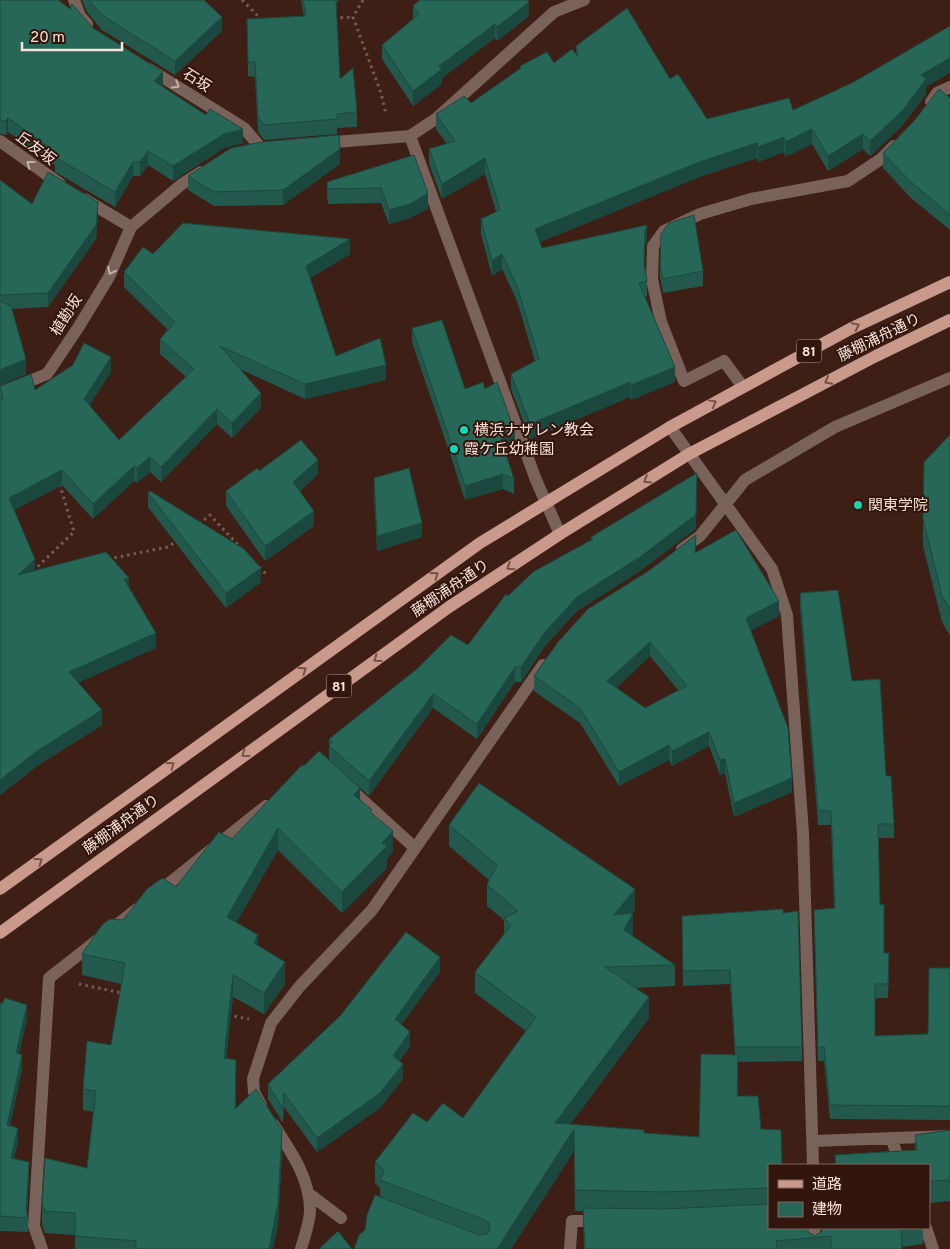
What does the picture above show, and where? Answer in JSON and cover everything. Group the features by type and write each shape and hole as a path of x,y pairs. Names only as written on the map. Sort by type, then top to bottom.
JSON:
{"main road":[{"name":"藤棚浦舟通り","path":"0,889 480,542 670,427 743,386 850,329 950,282"},
{"name":"藤棚浦舟通り","path":"0,933 441,613 560,534 689,454 876,356 950,320"}],"street":[{"path":"74,0 80,16 97,36"},
{"path":"308,144 410,136 437,118 554,12 584,0"},
{"name":"石坂","path":"138,62 244,128 266,148 245,152"},
{"path":"926,108 938,94 950,87"},
{"path":"410,136 545,502 560,534"},
{"path":"743,386 724,361 684,381 661,322 652,279 653,246 664,231 700,214 750,199 848,182 881,159 901,138"},
{"name":"丘友坂","path":"0,141 48,178 131,227"},
{"path":"131,227 182,184 213,165"},
{"name":"植勘坂","path":"0,393 46,374 78,328 109,277 131,227"},
{"path":"668,560 700,536 745,480 835,428 950,378"},
{"path":"670,427 772,569 787,615 803,833 813,1164"},
{"path":"301,1249 310,1212 308,1193 297,1161 254,1092 253,1079 271,1024 300,986 372,910 414,847 552,652"},
{"path":"339,780 414,847"},
{"path":"42,1249 34,1226 49,978 273,800"},
{"path":"812,1140 950,1136"},
{"path":"891,1138 901,1164"},
{"path":"308,1193 340,1218"},
{"path":"570,1249 572,1221 608,1222"},
{"path":"814,1229 814,1249"},
{"path":"926,1229 933,1249"}],"path":[{"path":"242,0 263,21 273,21"},
{"path":"362,0 353,17 381,93 392,137"},
{"path":"333,18 353,17"},
{"path":"26,577 74,532 59,480"},
{"path":"196,526 210,515 247,554"},
{"path":"101,560 168,547 182,536"},
{"path":"253,561 266,574"},
{"path":"49,978 126,994"},
{"path":"223,1014 271,1024"}],"building":[{"path":"0,0 58,0 70,9 72,4 93,28 163,72 154,81 206,115 210,109 243,129 224,134 173,166 148,151 140,162 133,162 115,192 55,157 57,153 8,118 6,121 0,120"},
{"path":"89,0 204,0 222,17 175,61 102,15"},
{"path":"303,0 336,0 340,79 353,68 357,112 337,114 337,119 264,125 258,117 255,62 248,62 247,19 306,16"},
{"path":"420,0 527,0 529,2 497,27 495,24 439,66 442,69 413,91 382,45 419,14 413,6"},
{"path":"627,8 670,79 678,74 707,119 789,98 793,110 852,83 950,26 950,58 921,75 926,79 902,111 870,141 863,134 828,156 812,129 785,142 784,137 758,147 757,143 702,161 535,229 542,248 647,225 645,231 644,264 647,281 639,283 675,367 631,385 630,382 530,424 511,374 539,359 517,286 502,254 492,261 481,219 500,210 485,158 442,184 429,149 455,141 436,114 464,96 471,103 521,68 520,66 547,52 554,63 572,49 578,57 576,46"},
{"path":"939,89 950,98 950,215 911,182 883,153 914,121"},
{"path":"339,135 340,149 283,190 214,192 188,176 231,148 262,142"},
{"path":"414,155 428,193 410,204 389,210 381,188 328,189 327,182"},
{"path":"48,172 98,202 96,225 48,293 0,295 0,180 32,204"},
{"path":"694,215 703,271 663,279 660,264 661,234 669,223"},
{"path":"183,223 350,239 306,266 336,356 380,338 386,365 305,384 220,346 261,393 232,423 217,409 161,467 150,457 137,468 134,466 93,504 62,470 9,498 35,559 18,575 106,552 129,578 124,579 156,633 69,672 102,710 37,751 0,780 0,400 3,399 0,386 31,374 35,390 73,365 84,343 111,357 84,399 119,440 194,369 160,339 175,322 124,272 143,247 153,254"},
{"path":"0,301 11,306 26,359 0,370"},
{"path":"442,320 465,389 483,382 485,389 497,382 515,432 501,439 514,479 503,474 465,486 455,455 459,454 454,452 412,328"},
{"path":"950,435 950,610 942,596 923,519 924,462"},
{"path":"301,440 318,460 293,482 314,511 265,546 226,491 257,468 259,471"},
{"path":"409,468 422,523 377,536 374,478"},
{"path":"697,473 696,513 694,516 640,557 577,597 545,632 521,667 515,667 477,724 433,694 369,781 329,746 332,742 329,739 418,668 451,635 468,645 506,594 508,596 533,572 593,539 591,537"},
{"path":"150,491 244,549 261,568 226,593 148,493"},
{"path":"736,530 779,601 746,618 788,728 792,778 734,803 725,759 720,760 709,732 672,751 669,745 619,772 580,708 534,676 558,642 588,609 650,570 696,535 695,553","holes":["650,642 687,686 645,708 607,681"]},
{"path":"838,590 852,681 880,679 886,776 891,776 894,824 878,824 880,905 884,904 884,953 889,953 888,984 875,984 875,1036 928,1034 929,968 950,968 950,1106 830,1105 824,1047 818,1047 814,910 835,908 831,811 818,811 800,593"},
{"path":"319,751 360,788 354,795 372,810 370,812 393,831 382,843 387,846 342,892 278,828 227,917 258,935 254,943 285,962 264,993 233,975 224,1058 236,1060 235,1109 256,1089 282,1130 278,1203 269,1249 136,1249 136,1241 75,1236 75,1213 45,1211 42,1203 45,1158 87,1168 96,1091 83,1089 87,1041 111,1045 125,963 82,954 102,925 110,919 123,920 147,889 158,881 163,878 176,887 219,832 232,839 301,766 305,765"},
{"path":"479,783 635,889 614,915 633,913 624,930 675,965 605,967 649,997 555,1123 644,1130 644,1133 699,1137 701,1054 738,1055 737,1096 758,1096 761,1129 781,1130 782,1164 768,1164 768,1188 664,1192 575,1190 574,1129 497,1249 354,1249 359,1235 365,1230 367,1215 375,1195 479,1235 487,1234 490,1230 489,1223 485,1220 380,1180 384,1170 375,1162 413,1113 427,1122 443,1103 463,1118 536,1017 475,972 511,925 504,918 518,911 487,885 497,865 449,825"},
{"path":"783,909 783,913 798,911 802,1047 735,1047 730,970 683,971 682,916"},
{"path":"406,932 440,957 395,1019 410,1032 393,1056 403,1064 380,1093 317,1138 284,1093 283,1109 268,1084 340,1016"},
{"path":"5,998 27,1005 16,1053 22,1055 7,1125 18,1128 11,1158 29,1162 26,1211 28,1218 0,1216 0,1003 2,1004"},
{"path":"950,1130 950,1180 930,1181 930,1164 836,1164 835,1155 917,1150 915,1135"},
{"path":"768,1204 768,1229 808,1229 808,1232 815,1236 822,1229 901,1229 902,1249 831,1249 831,1236 776,1241 777,1249 585,1249 583,1208 664,1209"},
{"path":"338,1231 352,1249 319,1249"}],"place":[{"name":"横浜ナザレン教会","path":"464,430"},
{"name":"霞ケ丘幼稚園","path":"454,449"},
{"name":"関東学院","path":"858,505"}]}
